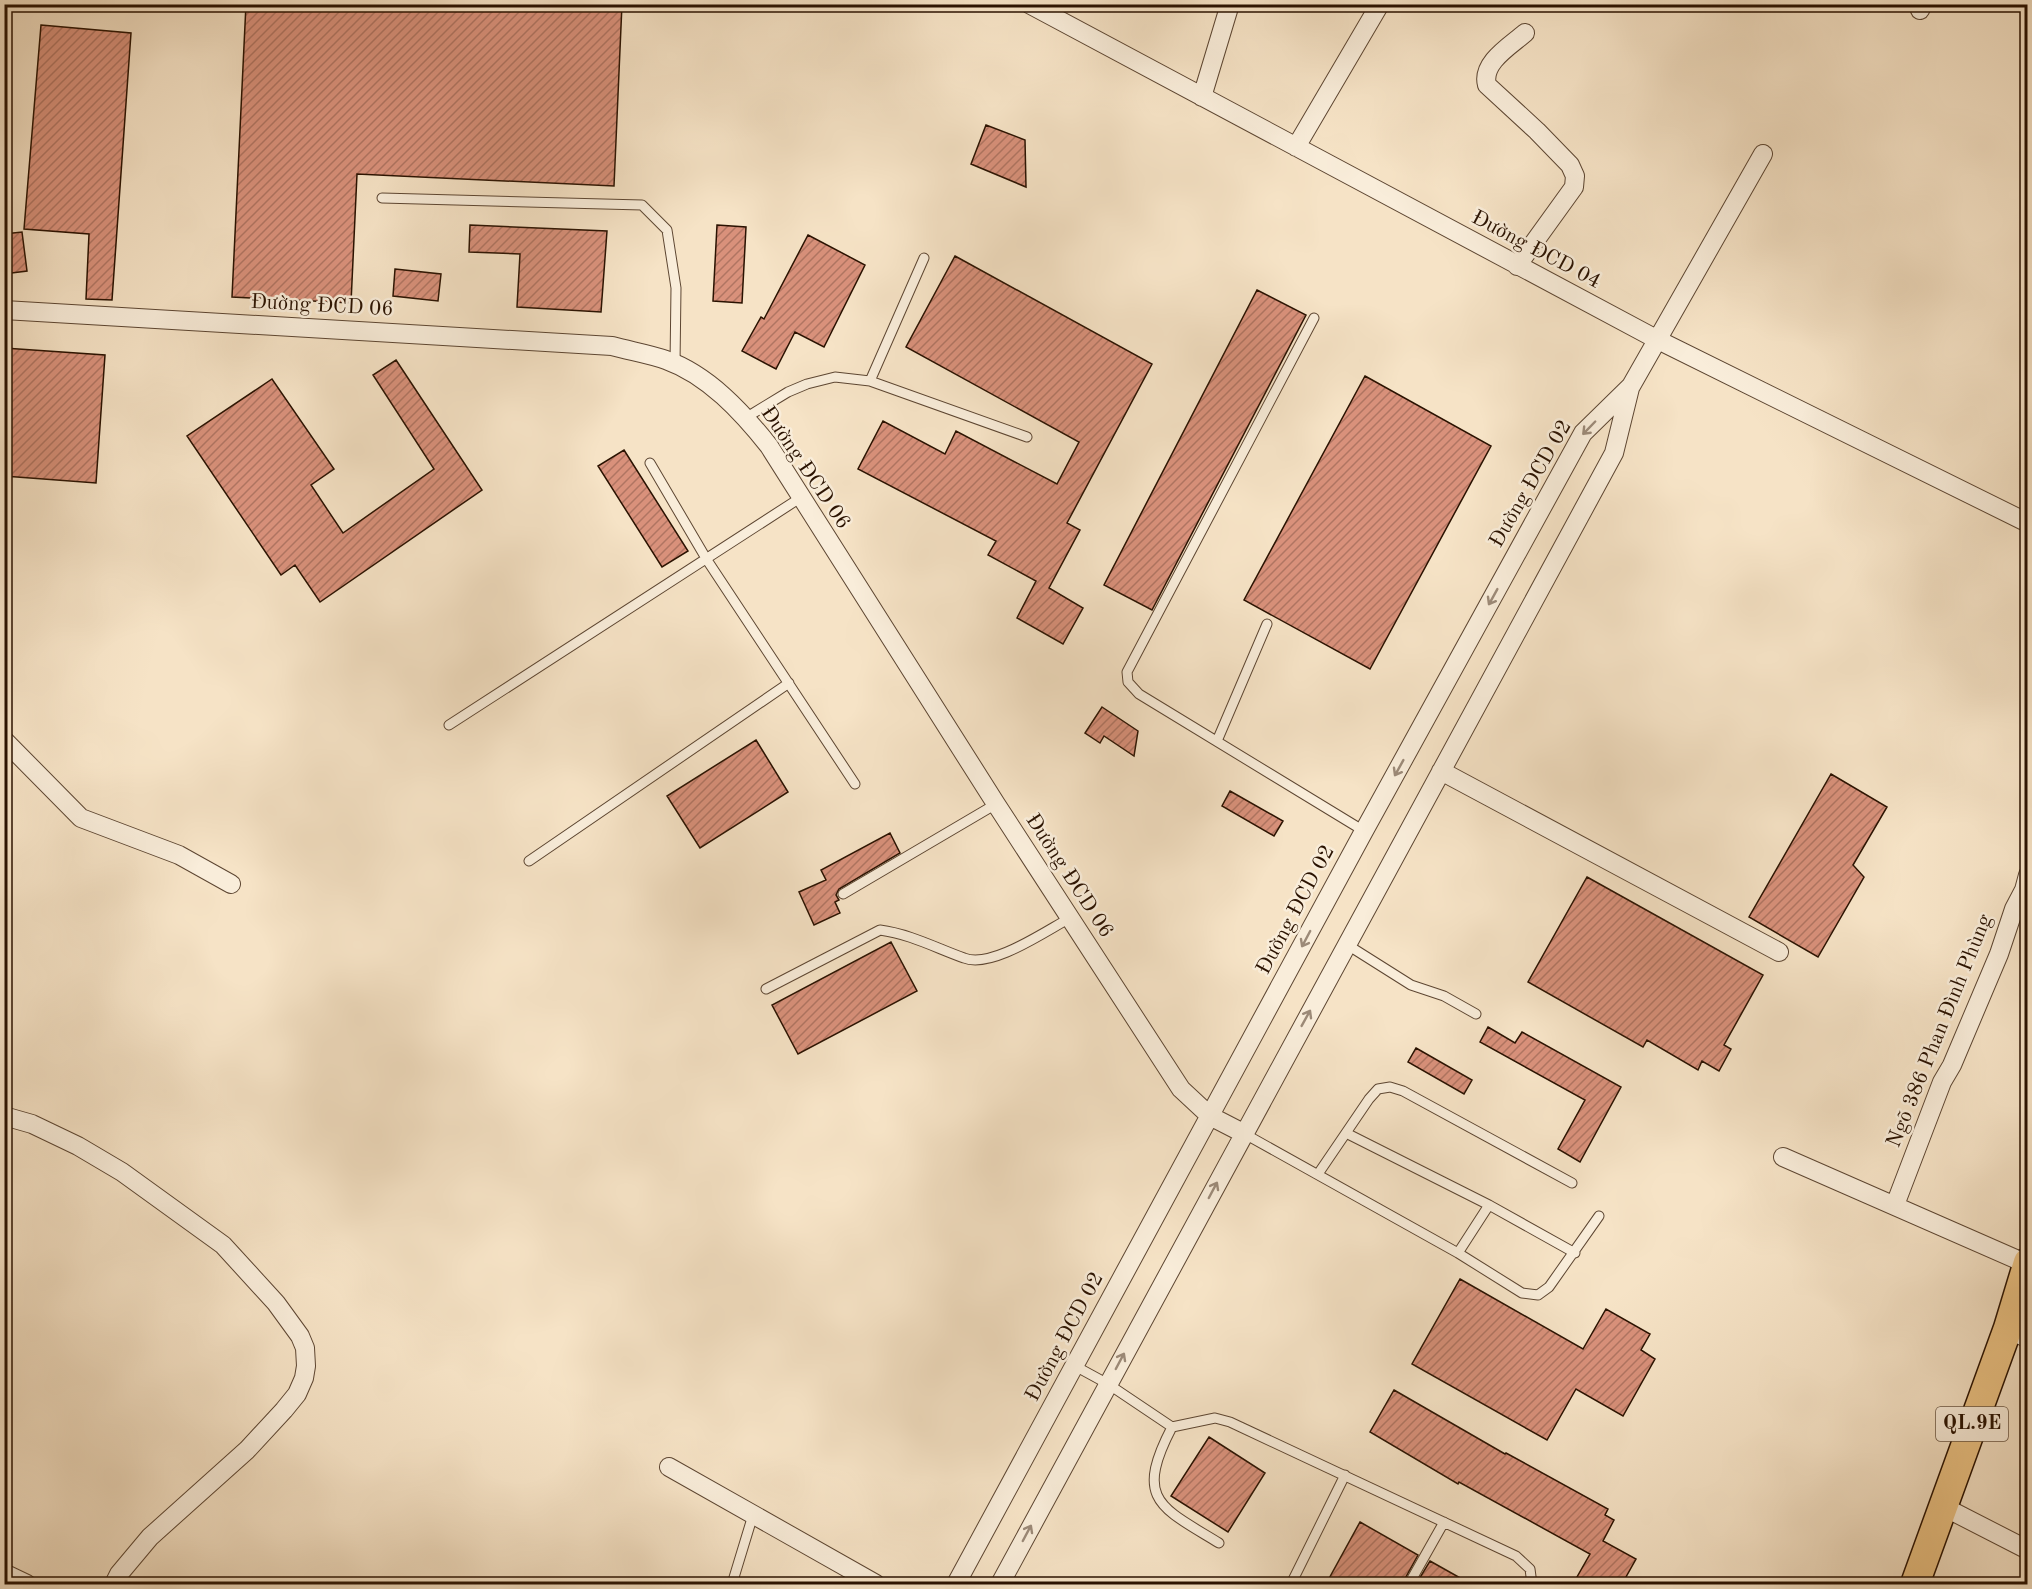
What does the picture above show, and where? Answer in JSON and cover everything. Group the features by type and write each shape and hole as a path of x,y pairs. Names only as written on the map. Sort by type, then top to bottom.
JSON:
{"main road":[{"name":"QL.9E","path":"1915,1584 1942,1506 2018,1334 2027,1263"}],"street":[{"name":"Đường ĐCD 04","path":"1029,4 1658,340 2028,523"},
{"path":"1202,97 1230,4"},
{"path":"1296,147 1380,4"},
{"path":"1517,266 1574,187 1575,176 1570,165 1487,85 1484,76 1488,66 1525,33"},
{"path":"1000,1584 1614,453 1631,387 1763,154"},
{"name":"Đường ĐCD 06","path":"4,310 612,346 667,360 691,372 747,417 769,446 996,804 1181,1089 1210,1116 1244,1133"},
{"name":"Đường ĐCD 02","path":"956,1584 1364,831 1583,433 1631,387"},
{"path":"4,740 81,818 179,855 231,884"},
{"path":"1441,771 1779,952"},
{"name":"Ngõ 386 Phan Đình Phùng","path":"1895,1205 1942,1082 1952,1065 1999,954 2028,875"},
{"path":"4,1116 32,1124 78,1146 122,1172 223,1245 276,1303 300,1336 305,1347 304,1378 297,1394 247,1450 150,1537 125,1566 114,1584"},
{"path":"1783,1156 2027,1263"},
{"path":"669,1467 876,1584"},
{"path":"1942,1506 2028,1550"},
{"path":"4,1573 27,1584"}],"lane":[{"path":"382,198 642,205 667,230 676,288 675,364"},
{"path":"870,381 924,258"},
{"path":"1314,318 1127,672 1128,682 1139,694 1364,831"},
{"path":"747,417 788,392 807,384 835,377 870,381 1027,437"},
{"path":"650,463 707,560 855,784"},
{"path":"449,725 800,498"},
{"path":"1217,741 1267,624"},
{"path":"529,861 789,683"},
{"path":"843,894 996,804"},
{"path":"766,989 880,930 895,932 965,959 979,961 997,957 1070,918"},
{"path":"1346,944 1411,985 1443,996 1476,1014"},
{"path":"1318,1174 1378,1089 1390,1087 1403,1091 1572,1183"},
{"path":"1244,1133 1458,1253 1522,1293 1538,1294 1549,1287 1599,1216"},
{"path":"1346,1133 1489,1205 1575,1253"},
{"path":"1458,1253 1489,1205"},
{"path":"1075,1366 1108,1384 1172,1428 1215,1418 1230,1422 1516,1556 1530,1569 1532,1584"},
{"path":"1172,1428 1161,1449 1154,1474 1154,1488 1159,1501 1169,1512 1219,1543"},
{"path":"1291,1584 1345,1475"},
{"path":"732,1584 753,1515"},
{"path":"1409,1584 1444,1522"}],"building":[{"path":"246,4 622,4 614,186 357,174 351,303 232,297"},
{"path":"41,25 131,33 112,300 86,299 89,234 24,229"},
{"path":"986,125 1025,140 1026,187 971,164"},
{"path":"470,225 607,231 601,312 517,307 520,254 469,252"},
{"path":"717,225 746,227 742,303 713,301"},
{"path":"22,232 27,271 4,274 4,234"},
{"path":"808,235 865,265 824,347 795,332 776,369 742,351 761,317 764,319"},
{"path":"955,256 1152,364 1067,523 1080,530 1049,588 1083,608 1063,644 1017,618 1036,581 988,555 996,541 858,469 883,421 945,454 956,431 1057,484 1079,442 906,347"},
{"path":"395,269 441,274 438,301 393,296"},
{"path":"1257,290 1306,315 1152,610 1104,585"},
{"path":"4,348 105,355 96,483 4,476"},
{"path":"396,360 482,490 320,602 295,565 281,575 187,436 272,379 334,469 311,485 343,533 434,469 373,375"},
{"path":"1365,376 1491,446 1370,669 1244,600"},
{"path":"624,450 688,551 662,567 598,466"},
{"path":"1102,707 1138,731 1134,756 1104,736 1100,743 1085,733"},
{"path":"756,740 788,792 700,848 667,796"},
{"path":"1831,774 1887,807 1853,865 1864,877 1818,957 1749,917"},
{"path":"1230,791 1283,821 1274,836 1222,806"},
{"path":"890,833 900,853 839,889 836,895 839,900 835,902 840,913 814,925 799,892 826,880 821,870"},
{"path":"1587,877 1763,975 1724,1045 1731,1049 1719,1071 1702,1061 1698,1070 1647,1040 1643,1047 1528,982"},
{"path":"891,942 917,991 798,1054 772,1005"},
{"path":"1488,1027 1515,1043 1522,1032 1621,1087 1580,1162 1558,1149 1585,1100 1480,1042"},
{"path":"1416,1048 1472,1080 1464,1094 1408,1062"},
{"path":"1460,1279 1583,1349 1606,1309 1650,1334 1641,1350 1655,1359 1623,1416 1576,1389 1547,1440 1412,1364"},
{"path":"1394,1390 1505,1454 1608,1509 1605,1515 1614,1520 1603,1541 1636,1559 1622,1584 1573,1584 1590,1554 1459,1482 1458,1484 1370,1432"},
{"path":"1209,1437 1265,1473 1228,1532 1171,1496"},
{"path":"1360,1522 1418,1555 1402,1584 1326,1584"},
{"path":"1430,1561 1471,1584 1416,1584"}]}
